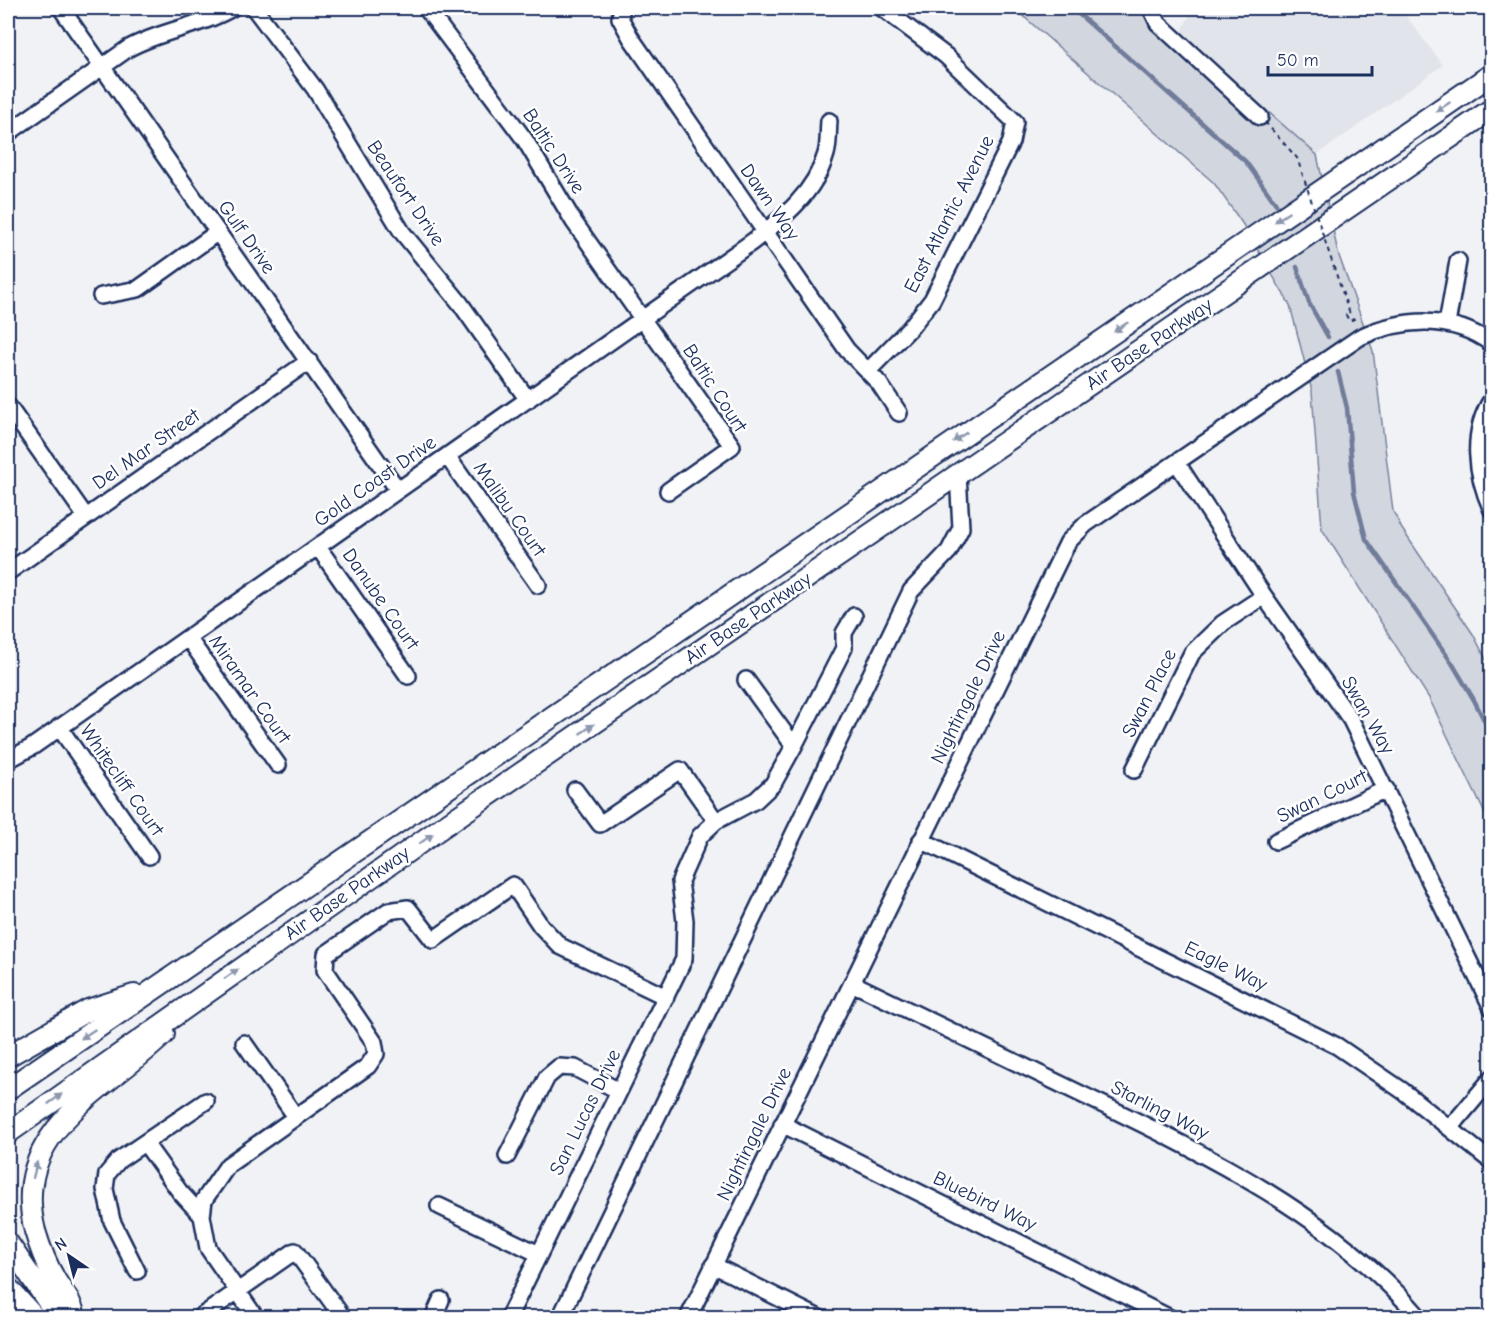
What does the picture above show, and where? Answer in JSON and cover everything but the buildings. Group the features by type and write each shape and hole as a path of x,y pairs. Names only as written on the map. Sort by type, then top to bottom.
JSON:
{"main road":[{"name":"Air Base Parkway","path":"8,1089 1491,74"},
{"name":"Air Base Parkway","path":"8,1133 201,995 1491,109"},
{"path":"8,1056 88,1010 154,989"},
{"path":"75,1317 74,1307 47,1263 35,1228 32,1184 40,1154 57,1126 69,1112 138,1060 201,995"},
{"path":"8,1243 59,1317"},
{"path":"8,1287 35,1317"}],"street":[{"name":"Gulf Drive","path":"61,8 398,490"},
{"path":"8,133 102,66 148,38 200,23 232,8"},
{"name":"Beaufort Drive","path":"254,8 315,89 402,232 460,303 528,400"},
{"name":"Baltic Drive","path":"426,8 525,140 574,222 644,320"},
{"name":"Dawn Way","path":"622,8 620,18 631,38 847,350 868,371 899,413"},
{"name":"East Atlantic Avenue","path":"868,371 910,328 936,293 1011,142 1015,122 946,56 882,8"},
{"path":"1151,8 1158,23 1262,120"},
{"name":"Gold Coast Drive","path":"8,760 59,728 765,233 797,206 810,187 826,153 829,121"},
{"path":"101,296 138,289 218,232"},
{"path":"1447,324 1458,261"},
{"name":"Baltic Court","path":"644,320 732,447 668,491"},
{"name":"Nightingale Drive","path":"688,1317 1068,542 1086,524 1360,337 1383,327 1414,321 1447,324 1480,335 1491,344"},
{"name":"Del Mar Street","path":"8,572 309,361"},
{"path":"1491,399 1477,440 1478,471 1491,510"},
{"path":"8,406 86,517"},
{"name":"Malibu Court","path":"447,456 538,585"},
{"name":"Swan Way","path":"1177,463 1264,596 1351,720 1491,1008"},
{"path":"560,1317 911,591 949,551 961,528 958,474"},
{"name":"Danube Court","path":"318,547 408,676"},
{"name":"Swan Place","path":"1134,770 1192,653 1223,623 1264,596"},
{"path":"575,790 600,824 680,770 716,821 756,800 773,784 794,747 844,648 844,633 854,616"},
{"name":"Miramar Court","path":"188,638 278,765"},
{"path":"746,680 794,747"},
{"name":"Whitecliff Court","path":"59,728 149,856"},
{"name":"Swan Court","path":"1276,841 1386,789"},
{"name":"San Lucas Drive","path":"508,1317 684,959 685,921 680,881 700,836 716,821"},
{"name":"Eagle Way","path":"921,840 1297,1025 1367,1065 1491,1162"},
{"path":"256,1317 208,1248 202,1216 204,1200 228,1165 368,1066 376,1054 374,1042 325,970 326,954 388,911 408,908 433,940 513,885 541,926 560,946 666,997"},
{"name":"Starling Way","path":"852,983 1123,1114 1256,1183 1336,1238 1420,1317"},
{"path":"244,1043 296,1117"},
{"path":"507,1156 547,1077 559,1067 575,1068 619,1091"},
{"path":"1450,1128 1491,1078"},
{"path":"137,1271 112,1221 105,1189 107,1174 119,1160 206,1101"},
{"name":"Bluebird Way","path":"782,1124 1170,1317"},
{"path":"145,1143 180,1192 202,1216"},
{"path":"439,1206 539,1254"},
{"path":"199,1317 295,1251 339,1312"},
{"path":"713,1265 819,1317"},
{"path":"433,1317 441,1300"}],"path":[{"path":"1262,120 1297,158 1350,314 1346,315 1349,321 1354,319 1355,322"}],"shaded area":[{"path":"1014,8 1165,8 1162,18 1317,155 1338,253 1373,351 1393,511 1402,529 1473,634 1491,669 1491,826 1429,698 1322,529 1312,391 1290,305 1242,223 1214,183"},
{"path":"1193,8 1400,8 1443,65 1317,155 1180,35"}],"waterway":[{"path":"1072,8 1246,162 1276,204"},
{"path":"1297,267 1309,303 1328,337"},
{"path":"1338,372 1347,408 1354,492 1366,539 1452,663 1492,736"}]}
